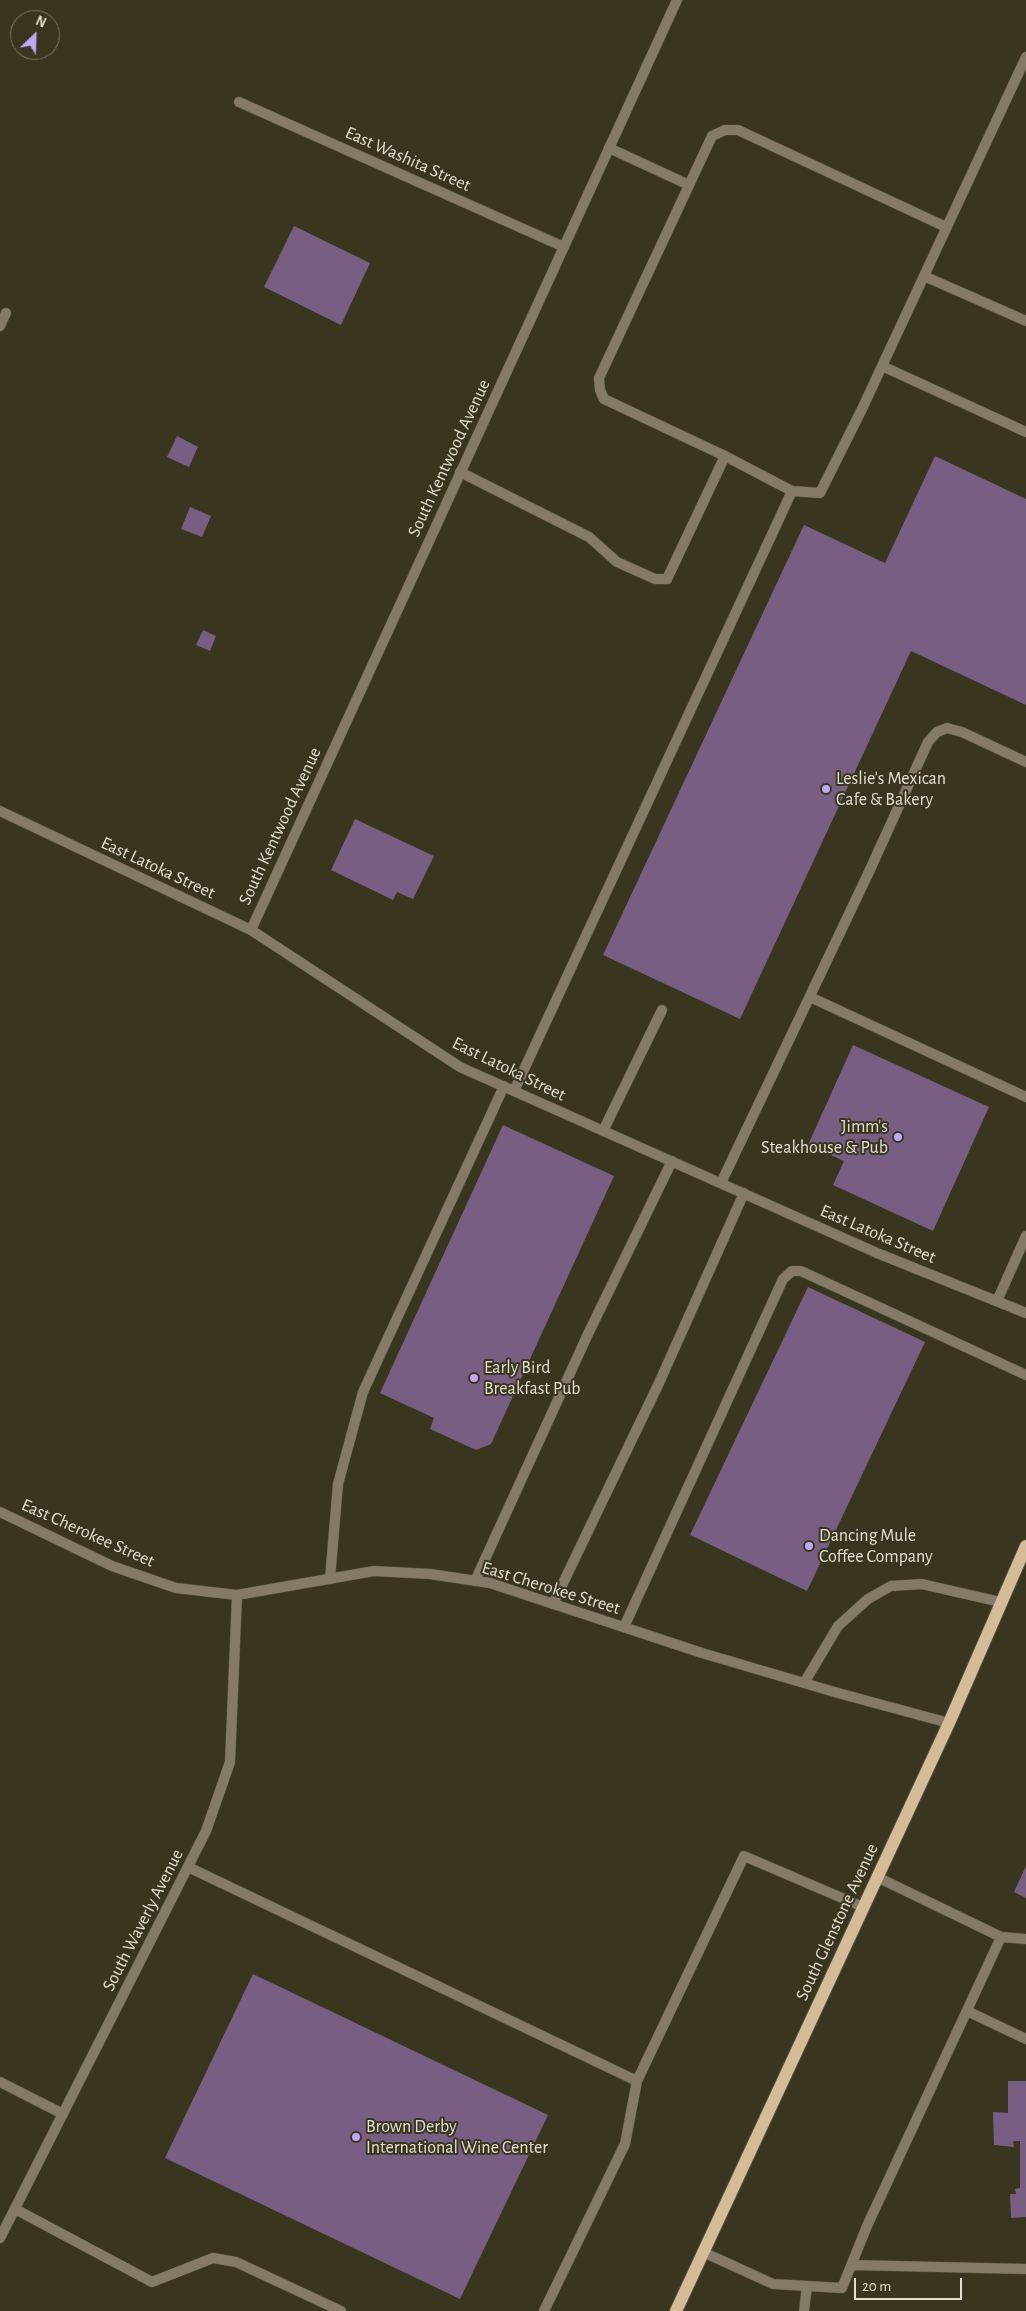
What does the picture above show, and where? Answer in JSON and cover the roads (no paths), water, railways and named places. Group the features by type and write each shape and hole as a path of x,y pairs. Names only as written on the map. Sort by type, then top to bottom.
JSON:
{"main road":[{"name":"South Glenstone Avenue","path":"676,2311 949,1723 1026,1546"}],"street":[{"name":"South Kentwood Avenue","path":"251,930 676,0"},
{"path":"946,227 738,130 725,130 712,136 599,378 600,390 604,399 725,456 792,491 820,493 882,366 1026,57"},
{"name":"East Washita Street","path":"239,102 564,246"},
{"path":"609,148 689,185"},
{"path":"924,276 1026,321"},
{"path":"0,326 6,313"},
{"path":"882,366 1026,432"},
{"path":"460,472 589,537 617,562 655,579 667,579 725,456"},
{"path":"514,1091 792,491"},
{"path":"721,1183 810,997 928,742 937,732 947,728 962,732 1026,762"},
{"name":"East Latoka Street","path":"0,811 251,930 460,1067 877,1253 1026,1313"},
{"path":"810,997 1026,1097"},
{"path":"603,1131 662,1010"},
{"path":"330,1579 338,1484 363,1392 504,1086"},
{"path":"475,1581 588,1334 672,1161"},
{"path":"552,1604 659,1383 744,1193"},
{"path":"997,1301 1026,1236"},
{"path":"624,1627 783,1279 792,1271 801,1271 1026,1375"},
{"name":"East Cherokee Street","path":"0,1512 112,1566 176,1588 237,1595 374,1571 430,1574 490,1583 804,1683 949,1723"},
{"path":"804,1683 838,1626 868,1599 892,1586 922,1584 1001,1602"},
{"name":"South Waverly Avenue","path":"0,2238 3,2225 15,2209 206,1831 230,1762 237,1595"},
{"path":"544,2311 625,2144 637,2080 744,1856 863,1907"},
{"path":"188,1867 637,2080"},
{"path":"877,1877 1001,1937 1026,1939"},
{"path":"703,2252 773,2284 842,2288 867,2226 1001,1937"},
{"path":"967,2011 1026,2039"},
{"path":"0,2082 63,2114"},
{"path":"15,2209 152,2282 213,2258 236,2262 341,2311"},
{"path":"852,2265 1026,2269"},
{"path":"804,2311 807,2286"}],"place":[{"name":"Leslie's Mexican Cafe & Bakery","path":"826,789"},
{"name":"Jimm's Steakhouse & Pub","path":"898,1137"},
{"name":"Early Bird Breakfast Pub","path":"474,1378"},
{"name":"Dancing Mule Coffee Company","path":"809,1546"},
{"name":"Brown Derby International Wine Center","path":"356,2137"}]}
